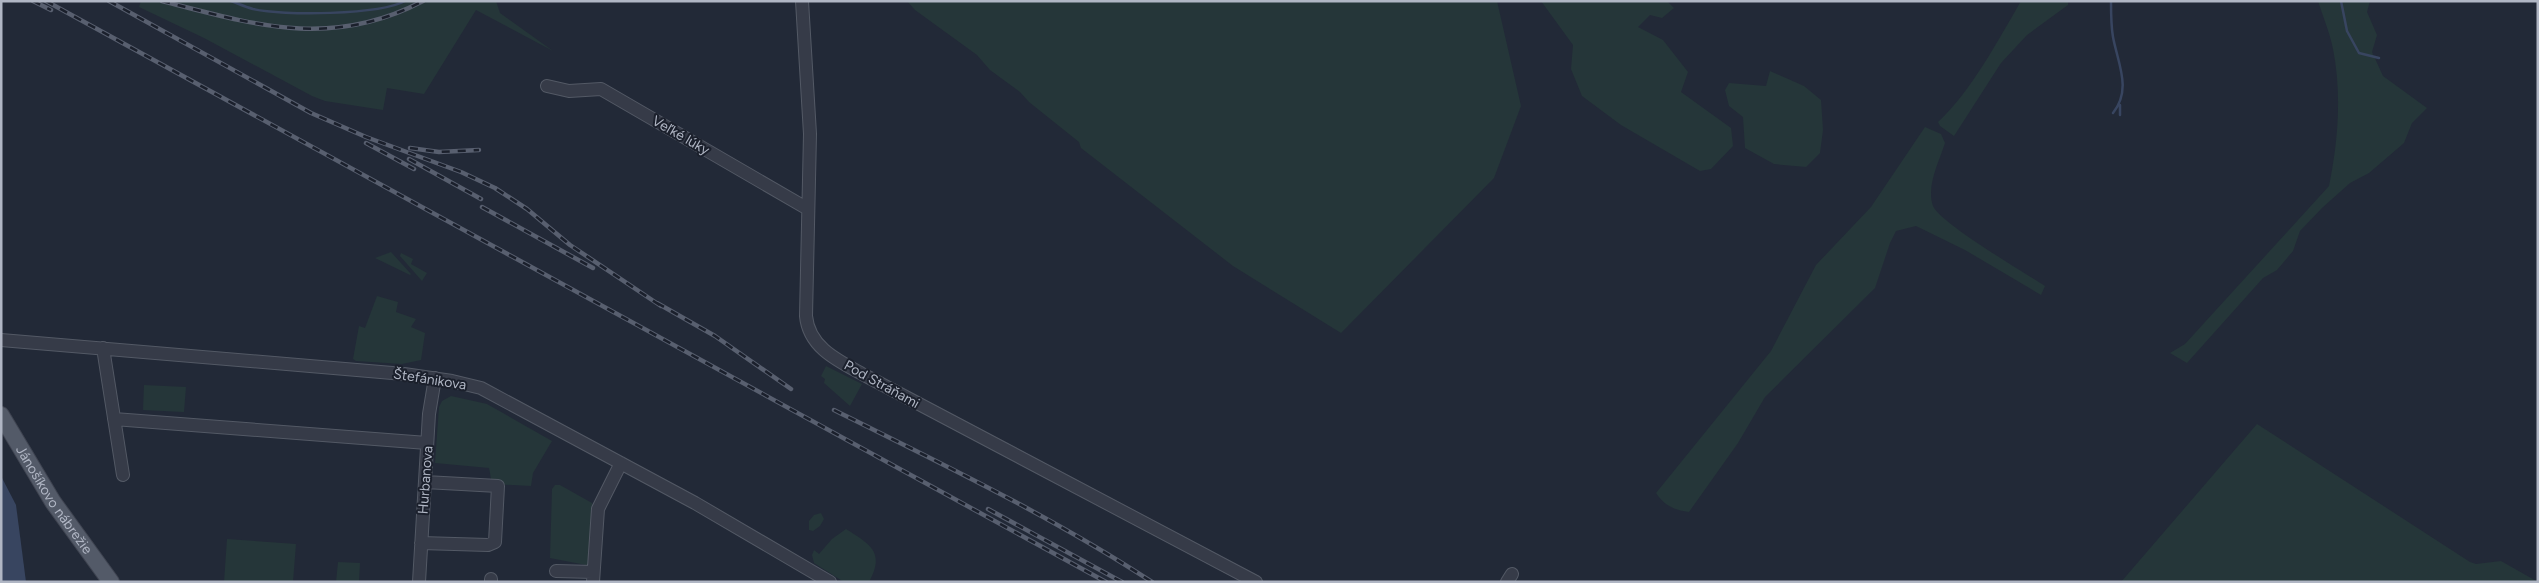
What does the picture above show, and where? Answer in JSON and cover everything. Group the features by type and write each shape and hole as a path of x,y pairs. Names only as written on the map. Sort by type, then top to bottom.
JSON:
{"main road":[{"name":"Jánošíkovo nábrežie","path":"1,414 53,502 112,582"}],"street":[{"name":"Pod Stráňami","path":"802,1 810,123 806,316 810,334 820,347 866,376 1256,582"},
{"name":"Veľké lúky","path":"547,86 569,91 601,89 808,209"},
{"name":"Štefánikova","path":"1,340 435,378 481,388 702,506 810,577 830,582"},
{"path":"103,348 123,476"},
{"name":"Hurbanova","path":"419,582 427,443 435,378"},
{"path":"114,419 427,443"},
{"path":"556,571 593,577 598,509 621,463"},
{"path":"421,543 488,546 495,542 498,486 425,482"}],"shaded area":[{"path":"141,1 496,1 500,13 553,51 476,10 424,94 387,88 383,110 325,101 312,96 204,38 139,7"},
{"path":"907,1 1497,1 1521,106 1494,178 1341,333 1233,266 1081,148 1079,142 1029,102 1020,92 990,70 977,55 915,10"},
{"path":"1541,1 1667,1 1674,8 1662,18 1650,15 1638,27 1663,40 1688,72 1681,92 1731,128 1733,146 1711,169 1700,171 1621,125 1582,96 1571,69 1573,45"},
{"path":"2021,1 2068,1 2068,5 2027,35 2001,63 1954,136 1940,126 1938,122 1973,81"},
{"path":"2318,1 2370,1 2367,12 2377,35 2372,52 2383,76 2427,108 2412,123 2404,143 2369,173 2350,183 2300,231 2293,251 2277,270 2263,278 2187,363 2170,353 2185,344 2329,186 2338,118 2336,66 2332,43"},
{"path":"1770,71 1804,86 1821,100 1823,130 1820,153 1806,167 1774,164 1745,148 1743,117 1729,106 1725,90 1729,83 1766,86"},
{"path":"1925,127 1941,134 1945,143 1932,182 1931,198 1933,206 1939,214 1966,235 2045,286 2041,295 1965,250 1916,226 1896,231 1875,288 1765,397 1738,443 1689,512 1674,509 1666,504 1656,493 1771,351 1816,265 1871,207"},
{"path":"391,252 411,274 410,275 375,258"},
{"path":"401,253 413,259 411,264 427,273 422,281 400,256"},
{"path":"377,296 398,302 396,312 416,319 411,327 425,333 421,360 402,364 356,361 353,359 359,326 365,328"},
{"path":"826,366 862,384 850,406 824,383 825,379 821,376"},
{"path":"144,385 186,387 184,412 143,410"},
{"path":"451,396 487,404 552,441 533,473 531,486 492,484 489,468 435,463 439,407 442,401"},
{"path":"2257,424 2470,562 2476,564 2501,561 2538,582 2121,582"},
{"path":"555,485 560,485 592,503 595,508 590,564 586,565 550,558 552,489"},
{"path":"821,513 824,519 820,526 813,531 809,530 809,521 814,515"},
{"path":"846,529 873,550 876,563 869,582 844,582 814,563 812,555 814,550 819,554 832,539"},
{"path":"227,539 296,544 293,582 224,582"},
{"path":"338,562 360,563 359,582 336,582"}],"water":[{"path":"1,476 16,505 26,582 1,582"}],"waterway":[{"path":"231,1 253,9 285,13 354,12 392,6 405,1"},
{"path":"2111,1 2112,33 2123,86 2119,104 2113,113"},
{"path":"2341,1 2347,31 2359,53 2379,58"},
{"path":"2120,105 2120,115"}],"railway":[{"path":"33,1 51,10"},
{"path":"46,1 1106,582"},
{"path":"109,1 311,113 366,137 461,172 495,188 527,209 570,245 661,306"},
{"path":"162,1 229,18 293,28 357,25 389,16 423,1"},
{"path":"366,143 414,169"},
{"path":"410,148 439,152 479,150"},
{"path":"409,159 481,199"},
{"path":"482,207 593,268"},
{"path":"657,303 715,336 791,389"},
{"path":"834,410 1035,513 1152,582"},
{"path":"988,509 1122,582"}]}
